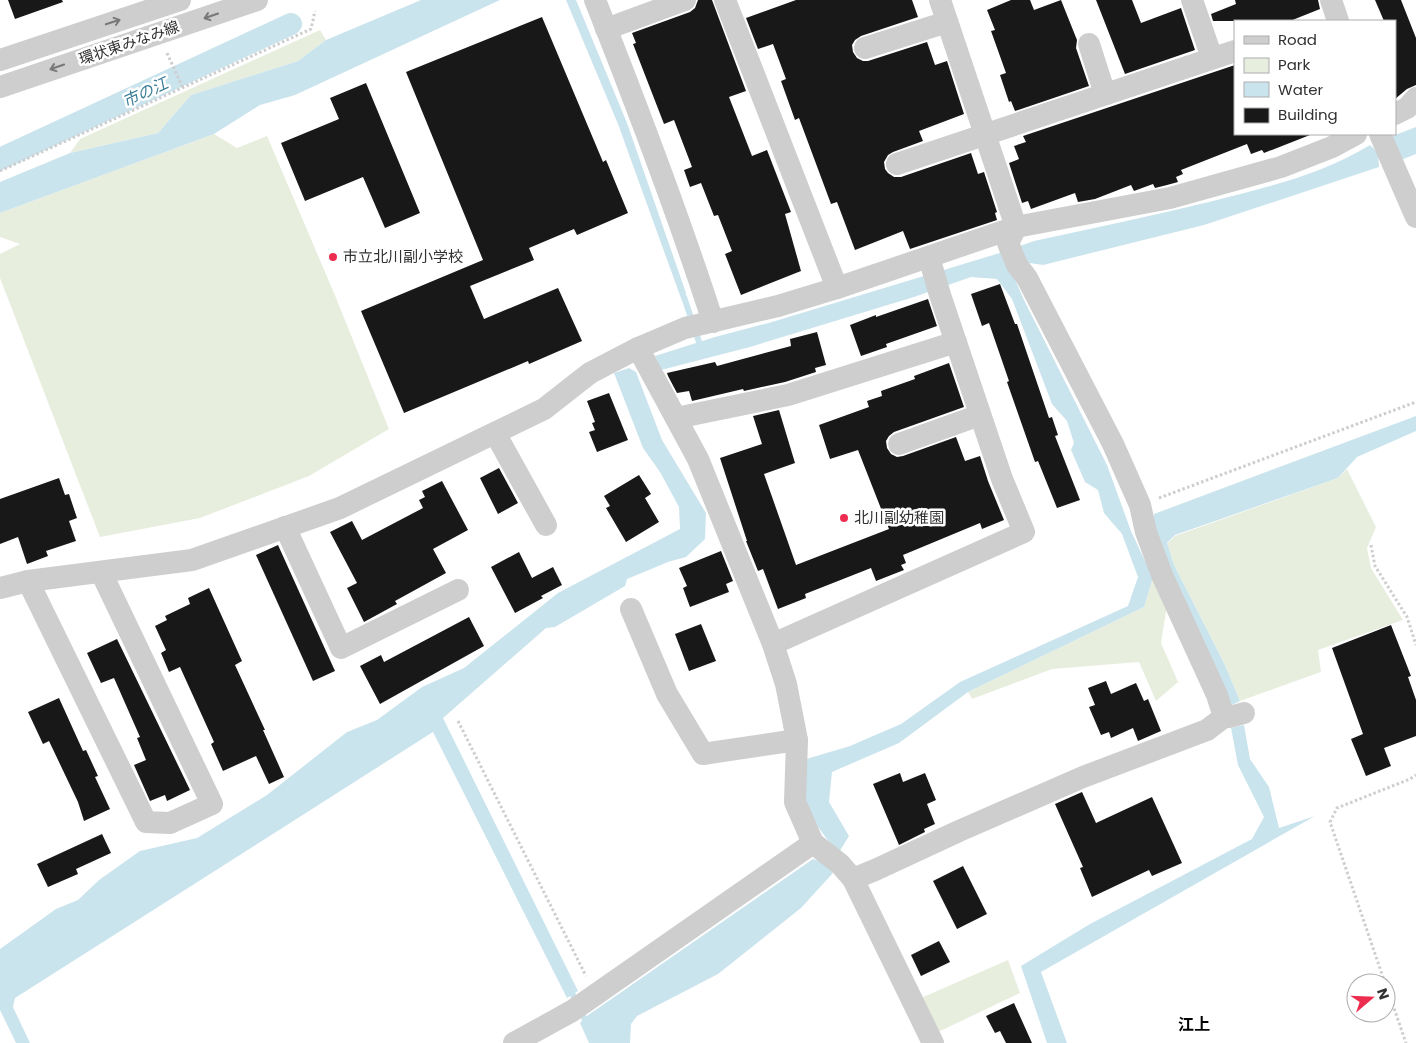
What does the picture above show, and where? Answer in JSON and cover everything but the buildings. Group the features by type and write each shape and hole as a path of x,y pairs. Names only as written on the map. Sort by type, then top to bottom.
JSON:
{"street":[{"name":"環状東みなみ線","path":"0,60 141,6 180,0"},
{"name":"環状東みなみ線","path":"0,87 257,0"},
{"path":"595,0 657,158 694,262 701,324"},
{"path":"606,30 685,0"},
{"path":"725,0 837,288"},
{"path":"514,1043 833,860 875,870 1084,776 1207,730 1233,716 1217,695 1162,575 1148,538 1140,505 1113,444 1026,278 1017,265 1012,235 984,134 940,0"},
{"path":"1192,0 1212,58"},
{"path":"866,48 947,22"},
{"path":"1089,44 1105,94"},
{"path":"897,164 1234,51"},
{"path":"1396,113 1406,108 1416,98"},
{"path":"0,588 28,581 192,560 340,508 544,409 590,373 645,361 701,324 778,306 930,262 1012,235 1170,198 1281,167 1332,147 1354,135"},
{"path":"1381,136 1416,217"},
{"path":"773,644 1024,532 1002,479 930,262"},
{"path":"676,418 788,395 956,342"},
{"path":"645,361 698,459 773,644 786,684 797,740 795,802 833,860 933,1043"},
{"path":"899,444 980,415"},
{"path":"495,433 546,525"},
{"path":"285,527 341,648 458,590"},
{"path":"28,581 146,822 170,823 212,804 100,572"},
{"path":"631,608 667,694 703,754 797,740"}],"path":[{"path":"0,171 311,29 315,11"},
{"path":"167,53 183,88"},
{"path":"1140,505 1416,402"},
{"path":"1371,545 1375,566 1407,617 1416,645"},
{"path":"458,721 585,1002"},
{"path":"1382,973 1330,822 1336,808 1416,775"},
{"path":"1396,1014 1406,1043"}],"green space":[{"path":"320,30 326,40 298,61 191,95 158,133 70,153 80,139"},
{"path":"214,134 237,148 267,136 334,293 389,429 309,476 200,518 100,537 0,278 0,254 20,244 0,237 0,213"},
{"path":"1347,469 1376,527 1367,548 1371,568 1403,620 1318,650 1321,672 1240,701 1224,663 1174,565 1167,544 1175,536 1338,478"},
{"path":"1153,578 1167,605 1161,643 1178,682 1156,701 1139,662 1052,669 972,699 968,692 1144,607"},
{"path":"1008,960 1020,993 938,1032 921,998"}],"water":[{"path":"421,0 500,0 295,95 260,105 214,134 0,213 0,182 70,153 158,133 191,95 298,61 326,40"},
{"path":"566,0 576,0 627,123 686,293 682,301 618,124"},
{"path":"1416,127 1416,154 1401,160 1390,137"},
{"path":"1370,145 1378,153 1379,167 1204,225 1043,265 1023,262 1017,247 1034,241 1230,197 1292,180 1332,165"},
{"path":"1003,252 1024,300 1107,465 1131,531 1153,578 1144,607 968,692 899,743 832,772 829,802 849,836 838,854 818,827 804,801 803,760 850,746 901,724 960,682 1128,606 1138,577 1122,534 1104,513 1098,490 1085,482 1071,450 1074,443 1067,421 1052,404 1012,299 997,279 971,277 914,297 750,347 661,370 655,356"},
{"path":"629,368 636,372 662,440 706,513 705,539 686,557 668,562 627,579 625,586 555,627 546,628 443,718 578,991 567,998 433,732 15,998 13,1007 30,1043 16,1043 0,1010 0,949 56,909 78,900 99,880 140,851 197,838 267,795 347,732 377,720 422,687 464,668 558,593 680,529 679,507 660,472 643,448 614,373"},
{"path":"1416,416 1416,431 1357,457 1338,478 1175,535 1167,543 1174,565 1224,663 1240,701 1230,706 1153,529 1154,514"},
{"path":"1244,725 1250,759 1269,787 1279,828 1315,816 1041,972 1067,1043 1047,1043 1021,966 1090,924 1252,839 1264,817 1238,765 1231,728"},
{"path":"813,859 826,863 833,873 801,908 718,974 637,1016 631,1024 630,1043 589,1043 580,1023 584,1018"}],"waterway":[{"name":"市の江","path":"0,159 291,24"},
{"path":"684,297 699,342"},
{"path":"573,995 584,1018"}],"place":[{"name":"市立北川副小学校","path":"333,257"},
{"name":"北川副幼稚園","path":"844,518"}],"district":[{"name":"江上","path":"1194,1024"}]}
